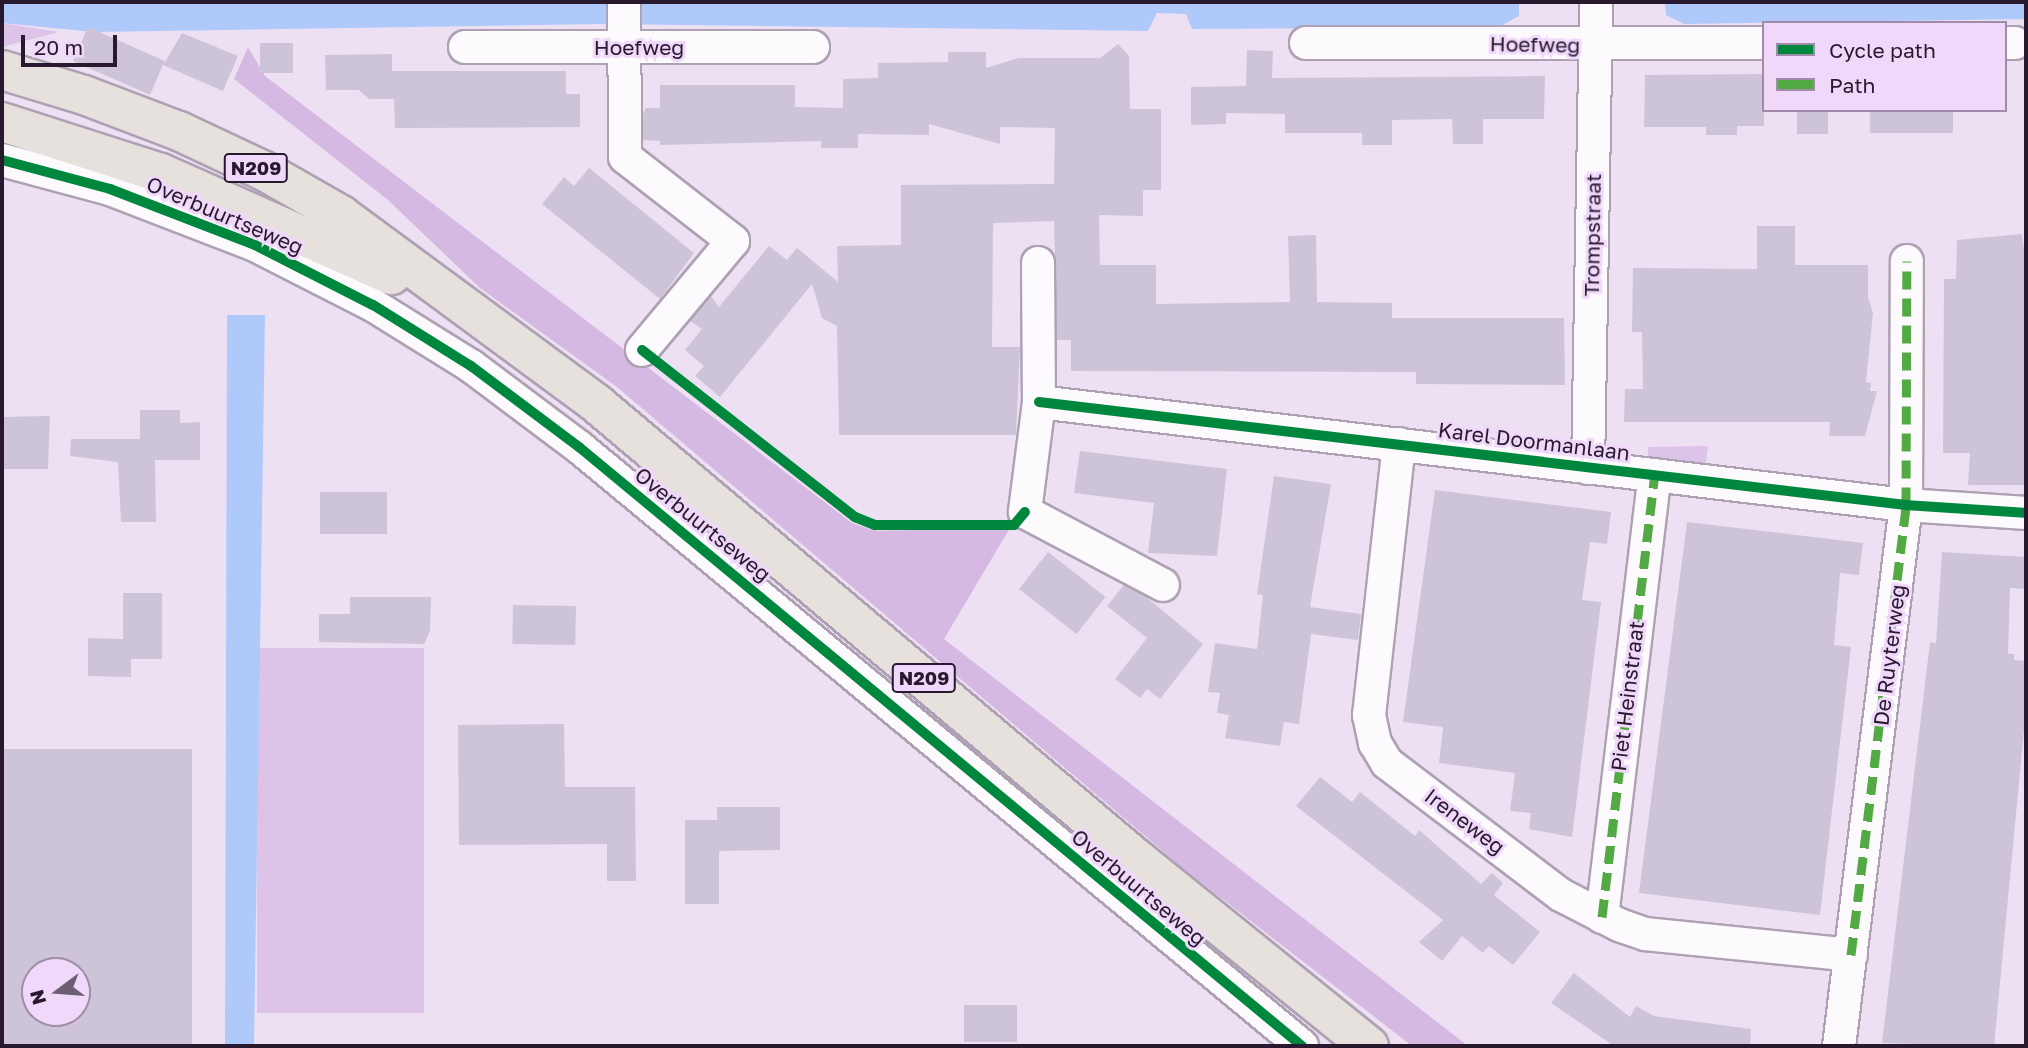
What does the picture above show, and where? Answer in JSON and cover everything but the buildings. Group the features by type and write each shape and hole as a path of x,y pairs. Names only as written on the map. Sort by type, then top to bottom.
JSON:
{"main road":[{"name":"Overbuurtseweg","path":"2,70 120,108 264,171 341,215 474,317 597,404 1137,859 1369,1046"},
{"name":"Overbuurtseweg","path":"2,122 161,173 246,207 474,317"}],"street":[{"name":"Trompstraat","path":"1588,468 1596,2"},
{"name":"Hoefweg","path":"465,47 623,26 813,47"},
{"path":"623,26 625,158 733,241 642,350"},
{"name":"Hoefweg","path":"1306,43 1762,44"},
{"name":"Overbuurtseweg","path":"2,160 110,189 256,245 373,305 471,366 590,456 1302,1046"},
{"name":"De Ruyterweg","path":"1839,1046 1906,505 1907,261"},
{"path":"1038,263 1039,402 1026,512 1163,585"},
{"name":"Karel Doormanlaan","path":"1039,402 1906,505 2026,513"},
{"name":"Ireneweg","path":"1399,444 1369,715 1375,743 1387,762 1561,895 1602,917 1645,934 1852,955"},
{"name":"Piet Heinstraat","path":"1602,917 1655,475"}],"shaded area":[{"path":"2,23 59,32 2,47"},
{"path":"248,47 265,76 852,523 875,531 1010,528 944,639 1468,1046 1412,1046 1185,870 617,387 480,288 388,200 234,79"},
{"path":"1708,446 1705,468 1648,461 1648,447"},
{"path":"257,648 424,648 424,1013 257,1013"}],"water":[{"path":"2,2 1519,2 1519,16 1499,27 1192,29 1186,14 1157,13 1148,31 601,24 94,32 2,23"},
{"path":"1665,2 2026,2 2026,19 1684,24 1666,15"},
{"path":"227,315 265,315 254,1046 225,1046"}],"marked path":[{"path":"1851,955 1906,505 1907,261"},
{"path":"1602,917 1655,475"}],"cycle path":[{"path":"2,160 110,189 255,245 373,305 471,366 579,447 1302,1046"},
{"path":"642,350 855,517 875,525 1014,525 1025,512"},
{"path":"1039,402 1906,505 2026,513"}]}
